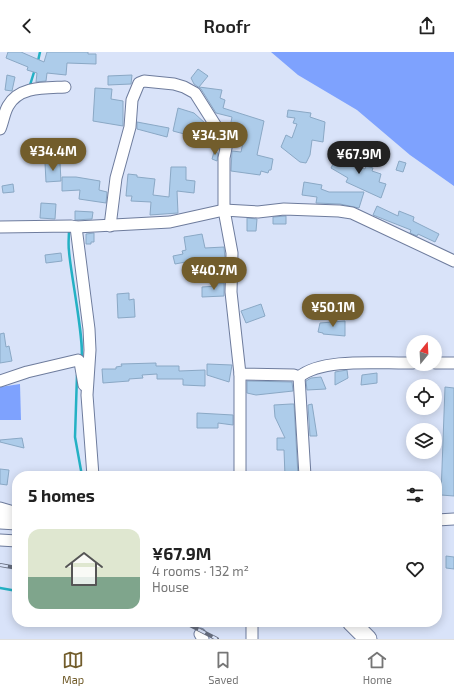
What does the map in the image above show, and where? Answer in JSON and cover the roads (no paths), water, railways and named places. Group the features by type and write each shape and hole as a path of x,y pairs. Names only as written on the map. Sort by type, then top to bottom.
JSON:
{"highway":[{"path":"0,520 12,521"},
{"path":"356,627 368,639"}],"street":[{"path":"110,226 116,178 130,127 132,100 141,81 174,84 195,93 219,131 226,148 224,210 232,253 231,292 240,374 240,471"},
{"path":"0,130 8,105 19,94 33,89 65,87"},
{"path":"0,227 110,226 170,222 224,210 258,212 284,209 339,211 352,213 454,261"},
{"path":"72,226 90,350 86,395 93,471"},
{"path":"0,381 27,372 80,361 82,381 86,395"},
{"path":"299,377 310,370 329,365 406,363"},
{"path":"442,363 454,363"},
{"path":"240,374 294,375 299,377"},
{"path":"299,377 305,471"},
{"path":"0,508 12,512"},
{"path":"442,520 454,519"},
{"path":"0,540 12,541"},
{"path":"252,627 252,639"}],"waterway":[{"path":"38,61 40,52"},
{"path":"28,86 30,85 35,69"},
{"path":"69,230 70,261 81,341 81,359"},
{"path":"77,375 75,437 81,471"},
{"path":"0,588 12,590"}],"railway":[{"path":"0,565 12,567"},
{"path":"194,627 217,639"}]}
